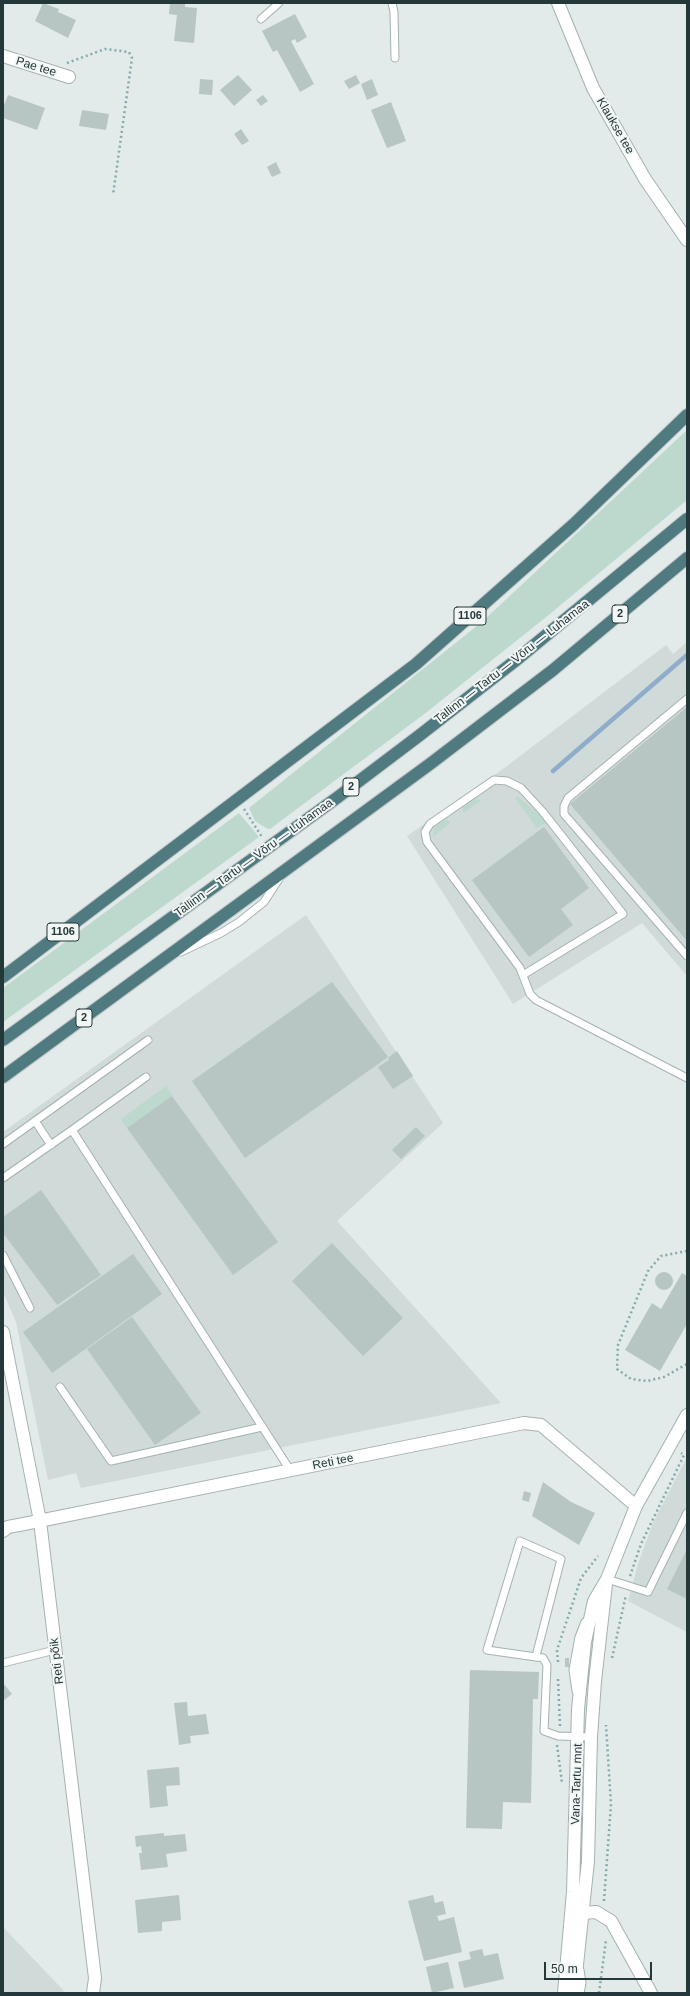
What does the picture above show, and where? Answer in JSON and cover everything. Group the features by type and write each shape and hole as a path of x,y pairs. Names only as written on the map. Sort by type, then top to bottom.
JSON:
{"highway":[{"name":"1106","path":"3,977 416,664 574,524 687,416"},
{"name":"Tallinn — Tartu — Võru — Luhamaa","path":"3,1040 338,797 420,735 515,661 687,518"},
{"name":"2","path":"3,1077 282,874 553,670 687,558"}],"street":[{"name":"Klaukse tee","path":"558,3 593,88 645,179 687,240"},
{"name":"Pae tee","path":"3,56 69,77"},
{"name":"Reti põik","path":"3,1332 40,1521 95,1978 93,1993"},
{"name":"Vana-Tartu mnt","path":"564,1993 573,1892 578,1709 581,1670 594,1601 607,1579 636,1506 687,1415"},
{"name":"Reti tee","path":"3,1531 8,1527 524,1423 541,1426 636,1506"},
{"name":"Vana-Tartu mnt","path":"574,1993 588,1861 594,1681 607,1579"},
{"path":"583,1913 596,1912 611,1921 651,1993"}],"lane":[{"path":"261,19 279,3"},
{"path":"392,3 394,12 395,58"},
{"path":"687,699 568,798 564,806 564,814 687,956"},
{"path":"522,975 623,914 543,812 521,788 507,781 494,780 430,824 425,832 427,842 520,968 522,975 530,994 536,1000 687,1078"},
{"path":"3,1144 148,1040"},
{"path":"3,1178 146,1077"},
{"path":"36,1121 51,1145"},
{"path":"72,1130 290,1470"},
{"path":"3,1255 30,1308"},
{"path":"60,1387 111,1461 262,1427"},
{"path":"607,1579 648,1592 687,1513"},
{"path":"536,1656 561,1559 520,1541 487,1650 543,1658 547,1665 544,1731 558,1736 591,1737"},
{"path":"3,1663 55,1650"},
{"path":"579,1956 582,1983 580,1993"}],"path":[{"path":"46,70 105,49 129,52 132,58 113,195"},
{"path":"687,1251 661,1256 648,1271 618,1345 617,1369 631,1379 647,1380 664,1377 687,1364"},
{"path":"630,1576 641,1544 687,1450"},
{"path":"679,1452 684,1455"},
{"path":"612,1661 624,1600"},
{"path":"599,1993 607,1928 604,1900 611,1804 606,1718"}],"shaded area":[{"path":"687,642 687,976 642,923 513,1004 407,836 507,766 666,645 673,654"},
{"path":"306,915 443,1123 337,1221 501,1403 81,1488 76,1473 48,1480 16,1322 3,1292 3,1132"},
{"path":"687,1457 687,1632 628,1601 638,1564 653,1523"},
{"path":"3,1927 64,1991 61,1993 3,1993"}],"green space":[{"path":"687,430 687,500 545,618 423,715 270,829 255,821 249,808 483,621"},
{"path":"517,796 541,816 546,823 537,828 515,798"},
{"path":"477,798 481,801 463,813 463,807"},
{"path":"239,813 259,837 3,1022 3,988"},
{"path":"447,819 450,823 433,837 434,827"},
{"path":"166,1086 172,1096 127,1128 121,1119"}],"building":[{"path":"43,3 59,9 58,12 76,20 68,38 35,21"},
{"path":"170,3 185,3 185,7 197,8 194,43 174,41 177,15 169,14"},
{"path":"295,14 307,37 297,43 295,39 291,41 314,84 300,92 277,50 273,52 262,31"},
{"path":"238,75 252,90 234,106 220,90"},
{"path":"356,75 360,83 349,89 344,81"},
{"path":"200,79 213,80 212,95 199,94"},
{"path":"372,79 378,95 367,100 361,84"},
{"path":"8,95 45,108 37,130 3,118 3,108"},
{"path":"263,95 268,101 261,106 256,100"},
{"path":"391,102 406,141 387,148 371,110"},
{"path":"82,110 109,114 106,130 79,126"},
{"path":"241,129 249,141 242,145 234,134"},
{"path":"276,162 281,173 272,177 267,167"},
{"path":"687,707 687,941 570,804"},
{"path":"544,827 589,888 561,909 573,925 529,957 472,880"},
{"path":"332,982 388,1057 245,1158 192,1081"},
{"path":"397,1051 413,1076 393,1089 378,1067 389,1060 388,1058"},
{"path":"172,1096 278,1242 233,1275 127,1128"},
{"path":"416,1127 425,1136 401,1159 392,1150"},
{"path":"41,1190 101,1275 57,1305 3,1233 3,1217"},
{"path":"332,1243 403,1318 363,1356 292,1281"},
{"path":"133,1254 162,1294 52,1373 23,1332"},
{"path":"664,1272 668,1273 672,1277 672,1285 668,1289 664,1290 660,1289 656,1285 655,1281 656,1277 660,1273"},
{"path":"682,1273 687,1276 687,1324 660,1371 625,1350 652,1303 661,1309"},
{"path":"132,1317 201,1413 155,1445 87,1349"},
{"path":"543,1482 571,1502 595,1513 579,1545 532,1516"},
{"path":"524,1491 531,1493 529,1502 522,1500"},
{"path":"687,1549 687,1599 667,1589"},
{"path":"565,1658 569,1658 569,1667 565,1667"},
{"path":"470,1670 539,1672 538,1699 533,1699 531,1803 503,1802 502,1829 466,1828"},
{"path":"3,1683 12,1694 3,1701"},
{"path":"187,1702 188,1716 206,1714 209,1734 190,1736 191,1743 179,1745 174,1703"},
{"path":"179,1767 180,1785 166,1786 168,1806 150,1808 147,1770"},
{"path":"164,1833 164,1836 185,1834 187,1851 166,1854 168,1867 141,1870 139,1853 142,1853 141,1846 136,1847 135,1836"},
{"path":"179,1895 181,1920 162,1922 162,1931 138,1933 135,1900"},
{"path":"433,1895 435,1903 443,1901 446,1914 437,1916 439,1921 454,1917 462,1952 424,1961 408,1901"},
{"path":"482,1949 484,1956 498,1953 504,1979 464,1988 458,1962 471,1959 469,1952"},
{"path":"448,1962 454,1988 432,1993 426,1967"}],"waterway":[{"path":"553,771 687,655"}]}
